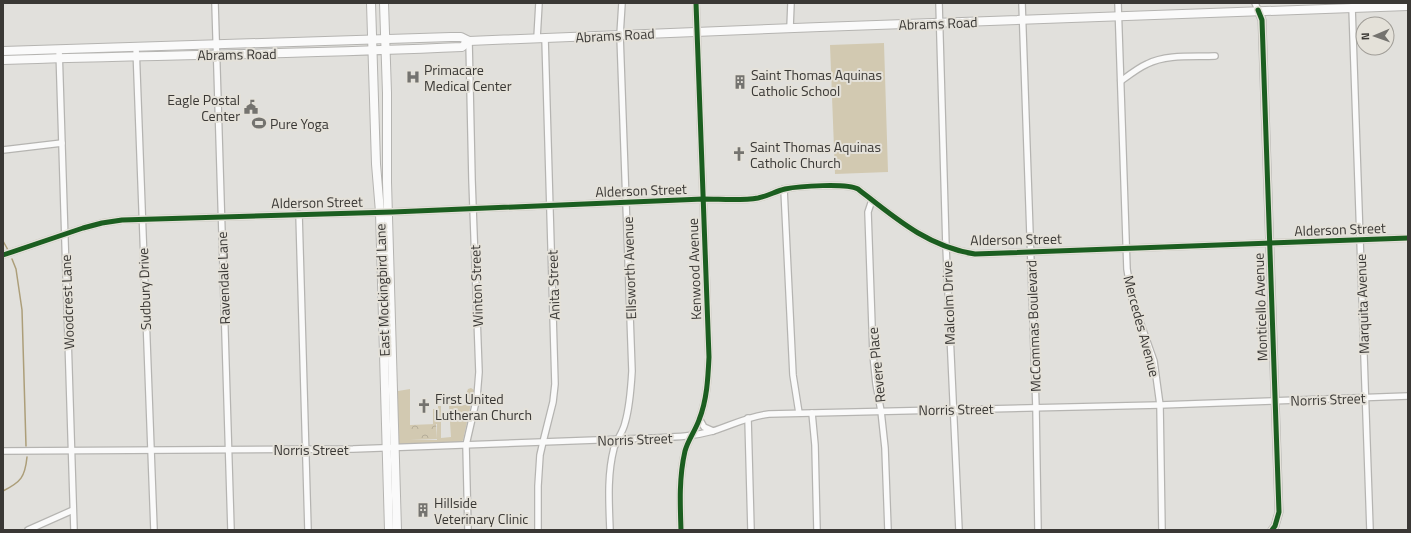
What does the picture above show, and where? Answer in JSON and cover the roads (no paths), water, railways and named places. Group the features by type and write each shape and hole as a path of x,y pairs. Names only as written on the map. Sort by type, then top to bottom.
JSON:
{"main road":[{"name":"East Mockingbird Lane","path":"372,3 375,143 384,212 390,448 389,530"},
{"name":"East Mockingbird Lane","path":"384,3 387,109 387,182 384,212"},
{"name":"Abrams Road","path":"136,52 217,45 461,37 469,41 1119,16 1257,7 1334,5 1352,7 1408,6"},
{"name":"Abrams Road","path":"3,51 59,54 136,52 217,54 372,51 462,47 469,41"},
{"path":"276,43 276,53"},
{"name":"Abrams Road","path":"3,60 59,54"},
{"path":"375,143 381,150 382,167 387,182"},
{"name":"East Mockingbird Lane","path":"390,448 397,530"}],"street":[{"name":"Ravendale Lane","path":"215,3 231,530"},
{"name":"Anita Street","path":"538,530 538,486 542,442 554,402 555,384 551,206 539,3"},
{"name":"Ellsworth Avenue","path":"610,530 610,479 615,446 626,423 631,387 620,35 622,3"},
{"name":"Kenwood Avenue","path":"681,530 681,476 686,448 700,420 706,397 709,357 696,3"},
{"path":"790,28 791,3"},
{"name":"Malcolm Drive","path":"939,3 946,247 959,530"},
{"name":"McCommas Boulevard","path":"1022,3 1036,408 1038,530"},
{"name":"Mercedes Avenue","path":"1118,3 1128,281 1132,298 1154,361 1160,405 1162,530"},
{"name":"Monticello Avenue","path":"1257,7 1262,20 1279,512 1275,526 1272,530"},
{"name":"Marquita Avenue","path":"1352,7 1370,530"},
{"name":"Winton Street","path":"468,530 466,445 477,397 479,372 469,41"},
{"name":"Sudbury Drive","path":"136,52 154,530"},
{"name":"Woodcrest Lane","path":"59,54 74,530"},
{"path":"1121,81 1142,67 1157,60 1215,56"},
{"path":"3,150 62,143"},
{"name":"Alderson Street","path":"3,255 102,223 142,219 473,209 752,198 795,188 849,186 858,189 920,235 960,252 975,254 1408,238"},
{"path":"784,190 793,375 799,413"},
{"name":"Revere Place","path":"872,200 868,212 873,355 885,448 888,530"},
{"path":"299,214 308,530"},
{"name":"Norris Street","path":"3,451 390,448 618,440 691,436 713,431 758,415 1160,405 1408,396"},
{"path":"812,413 815,445 818,530"},
{"path":"748,418 751,530"},
{"path":"700,420 704,427 713,431"},
{"path":"28,530 73,510"}],"waterway":[{"path":"3,241 8,250"},
{"path":"12,259 16,269 22,310 26,446"},
{"path":"3,491 14,485 21,478 25,469 27,457"}],"place":[{"name":"Primacare Medical Center","path":"413,77"},
{"name":"Saint Thomas Aquinas Catholic School","path":"740,82"},
{"name":"Eagle Postal Center","path":"251,107"},
{"name":"Pure Yoga","path":"259,123"},
{"name":"Saint Thomas Aquinas Catholic Church","path":"739,154"},
{"name":"First United Lutheran Church","path":"424,406"},
{"name":"Hillside Veterinary Clinic","path":"423,510"}]}
